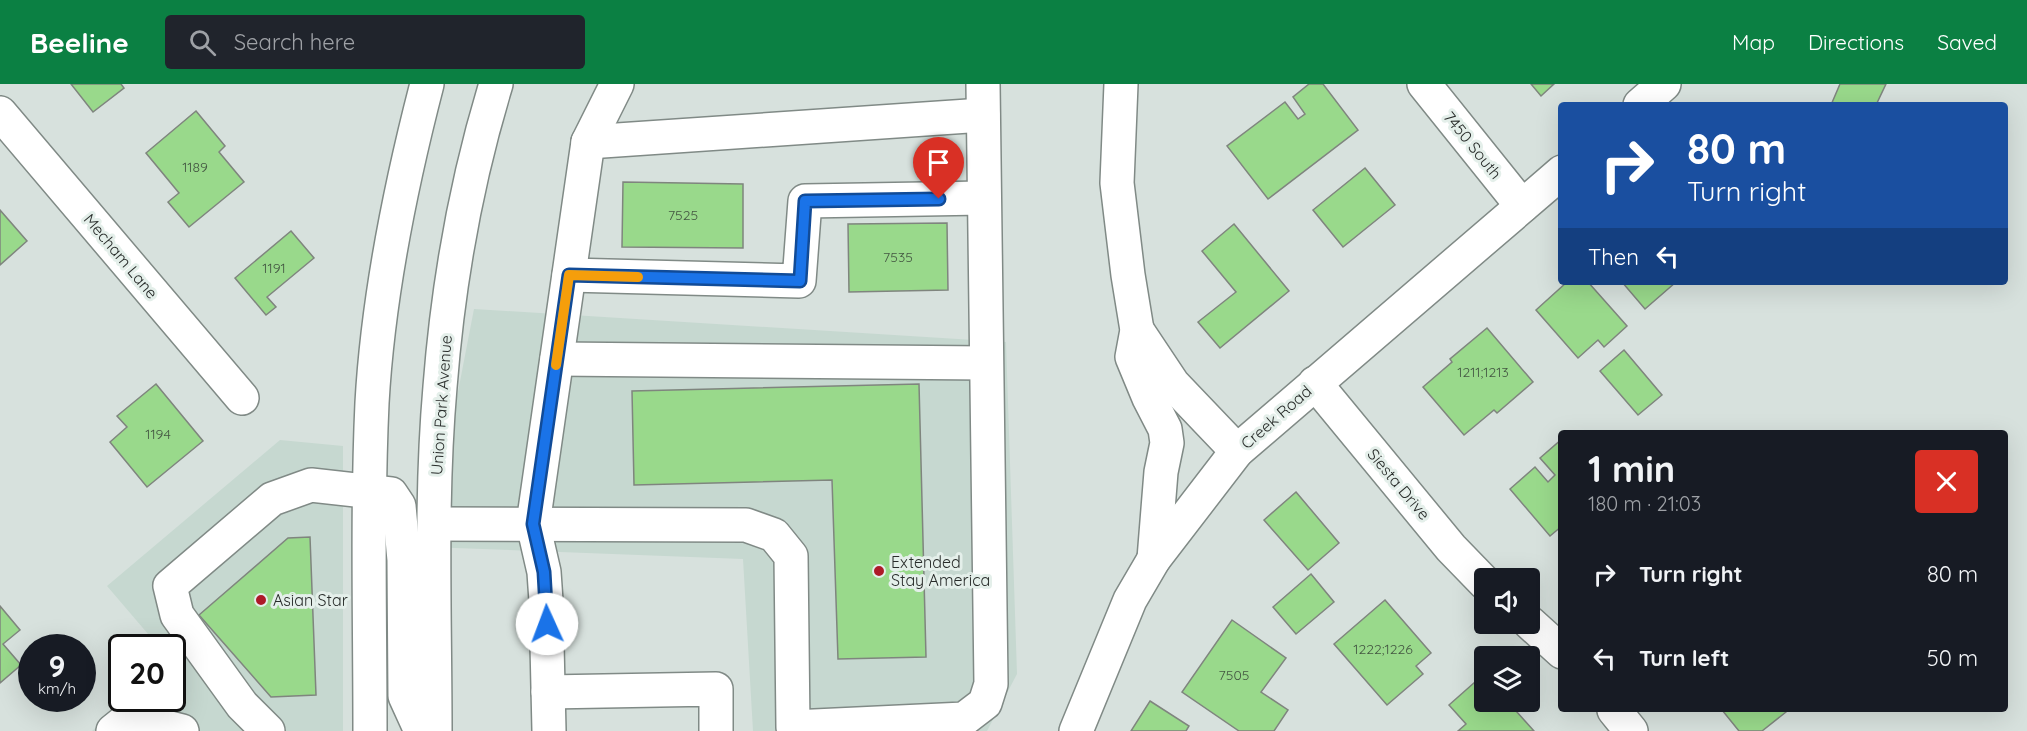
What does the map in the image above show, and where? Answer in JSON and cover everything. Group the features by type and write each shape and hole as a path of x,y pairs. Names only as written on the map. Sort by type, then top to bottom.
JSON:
{"street":[{"path":"370,731 369,492 372,401 380,315 393,233 427,84"},
{"name":"Union Park Avenue","path":"435,731 435,524 440,389 453,270 475,161 496,84"},
{"path":"549,731 544,572 533,524 588,142 618,84"},
{"path":"1121,84 1117,183 1137,330 1132,357 1165,429 1167,443 1161,472 1154,560"},
{"name":"7450 South","path":"1424,84 1522,207"},
{"path":"1643,102 1664,84"},
{"path":"435,524 746,525 774,535 791,556 793,729 964,719 985,703 991,684 983,99 588,142"},
{"name":"Mecham Lane","path":"0,113 242,399"},
{"name":"Creek Road","path":"1076,731 1130,600 1154,560 1237,451 1558,176"},
{"path":"569,275 800,281 805,201 984,198"},
{"path":"1137,330 1173,384 1237,451"},
{"path":"557,359 986,363"},
{"name":"Siesta Drive","path":"1315,383 1451,548 1474,572"},
{"path":"268,731 242,705 177,615 170,586 272,499 311,485 391,494 399,506 404,560 405,696 421,731"},
{"path":"1540,633 1558,648"},
{"path":"548,692 716,689 716,731"},
{"path":"1616,712 1631,731"},
{"path":"113,731 123,723 144,714 173,730"}],"shaded area":[{"path":"474,309 1006,342 1017,674 987,731 753,731 743,559 428,547"},
{"path":"280,440 343,446 343,731 92,731 115,712 186,712 186,634 148,634 107,586"}],"building":[{"path":"71,84 121,84 124,88 93,112"},
{"path":"1309,84 1323,84 1358,130 1268,199 1227,146 1285,102 1298,119 1305,114 1293,97"},
{"path":"1531,84 1554,84 1541,96"},
{"path":"1840,84 1886,84 1877,102 1832,102"},
{"path":"196,111 225,146 219,152 244,182 189,227 168,202 179,193 146,153"},
{"path":"1365,168 1395,205 1343,247 1313,210"},
{"path":"623,182 743,184 743,248 622,247"},
{"path":"0,210 27,241 0,265"},
{"path":"947,223 948,290 849,292 848,224"},
{"path":"1234,224 1289,291 1220,348 1198,322 1236,292 1202,251"},
{"path":"291,231 314,258 267,297 276,307 266,315 235,278"},
{"path":"1564,285 1591,285 1627,326 1604,347 1598,340 1578,358 1536,310"},
{"path":"1625,285 1673,285 1645,309"},
{"path":"1487,328 1533,382 1497,413 1494,410 1464,435 1423,387 1452,362 1450,359"},
{"path":"1624,350 1662,395 1638,415 1600,371"},
{"path":"156,384 203,441 147,487 110,442 127,427 117,416"},
{"name":"Extended Stay America","path":"919,384 926,657 838,659 832,480 634,485 632,391"},
{"path":"1558,442 1558,529 1550,536 1510,489 1535,467 1548,482 1555,475 1540,458"},
{"path":"1296,492 1339,543 1308,570 1264,520"},
{"path":"310,537 316,695 271,697 199,615 288,538"},
{"path":"1311,574 1334,602 1296,634 1273,607"},
{"path":"1385,600 1431,653 1416,666 1423,674 1387,705 1334,644"},
{"path":"0,606 20,630 3,644 18,662 18,668 0,683"},
{"path":"1232,620 1286,658 1261,692 1288,710 1274,731 1239,731 1182,692"},
{"path":"1474,683 1474,712 1517,712 1534,731 1458,731 1466,724 1449,705"},
{"path":"1150,701 1189,726 1186,731 1131,731"},
{"path":"1724,712 1786,712 1762,731 1739,731"}],"slow traffic":[{"path":"556,365 569,275 638,277"}],"place":[{"name":"Extended Stay America","path":"879,571"},
{"name":"Asian Star","path":"261,600"}],"route":[{"path":"547,624 544,572 533,524 569,275 800,281 805,201 939,199"}]}
